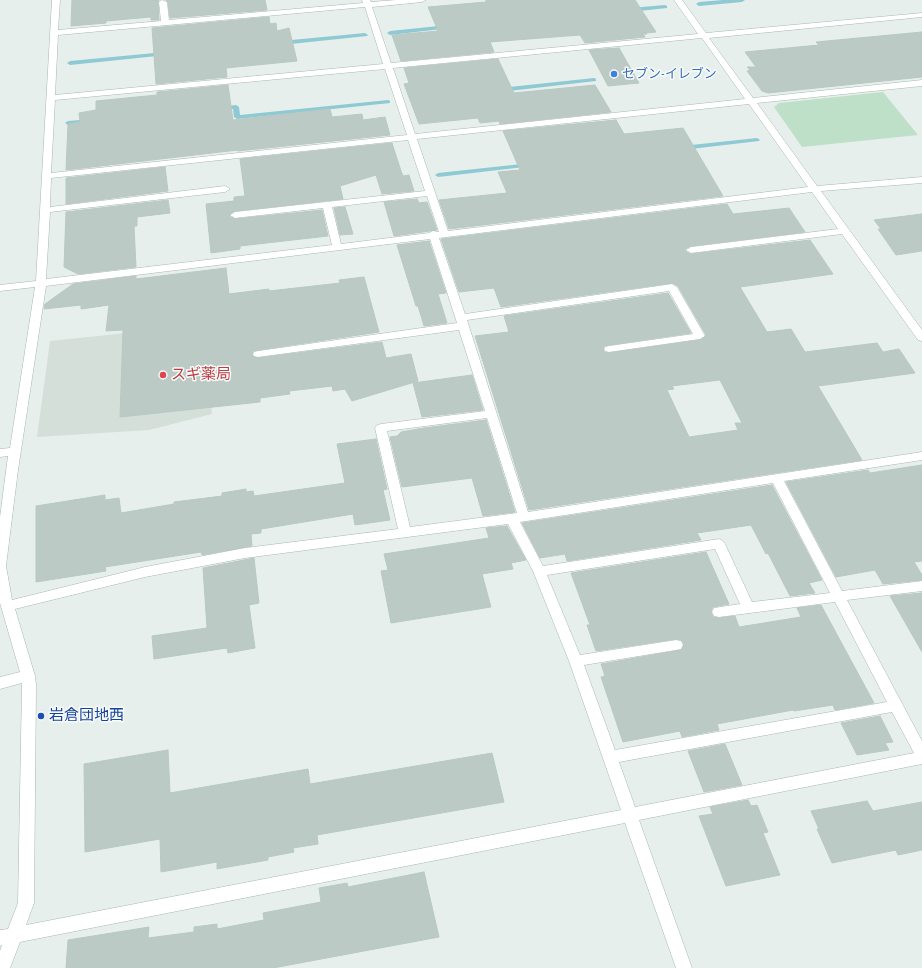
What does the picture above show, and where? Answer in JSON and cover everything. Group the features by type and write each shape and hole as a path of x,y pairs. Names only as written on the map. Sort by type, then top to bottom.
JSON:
{"street":[{"path":"2,968 7,937 26,903 28,676 7,606 0,566 15,452 41,283 56,0"},
{"path":"54,33 367,2 422,0"},
{"path":"678,0 922,338"},
{"path":"163,2 165,23"},
{"path":"367,2 430,193 438,234 462,322 491,414 518,518 576,661 684,968"},
{"path":"51,98 922,15"},
{"path":"47,176 922,83"},
{"path":"0,288 814,189 922,180"},
{"path":"45,210 225,189"},
{"path":"235,215 430,193"},
{"path":"328,205 337,246"},
{"path":"691,250 844,231"},
{"path":"258,354 672,287 700,336 609,349"},
{"path":"404,532 381,428 491,414"},
{"path":"0,453 15,452"},
{"path":"7,606 145,572 222,557 518,518 922,456"},
{"path":"7,937 631,815 922,756 777,479"},
{"path":"539,571 719,544 748,608"},
{"path":"720,612 922,586"},
{"path":"576,661 676,645"},
{"path":"0,683 28,676"},
{"path":"610,757 896,706"}],"shaded area":[{"path":"203,325 212,414 149,430 37,437 50,341"}],"green space":[{"path":"883,92 918,135 802,147 774,107 779,103"}],"building":[{"path":"72,0 159,0 159,20 151,20 151,17 71,26"},
{"path":"166,0 265,0 267,10 170,18 168,2"},
{"path":"486,0 635,0 656,32 643,34 645,37 585,43 580,35 490,42 494,52 401,61 392,35 438,31 428,7 486,2"},
{"path":"269,17 270,24 276,23 277,31 289,28 297,61 226,68 227,77 156,84 152,28"},
{"path":"922,32 922,77 768,93 762,91 747,71 750,70 747,67 756,67 745,52 819,45 816,42"},
{"path":"619,48 639,83 608,86 589,50"},
{"path":"498,59 514,93 595,85 611,112 500,124 499,121 480,123 478,118 419,124 404,84 409,83 404,68"},
{"path":"228,85 233,120 330,109 332,117 362,114 363,120 385,117 390,135 238,150 66,170 68,124 80,122 79,113 96,110 96,101 157,95 157,92"},
{"path":"616,120 624,134 683,128 723,196 449,229 439,200 507,193 498,172 520,170 503,131"},
{"path":"392,143 403,176 409,175 414,191 382,194 376,175 340,186 343,199 235,211 229,216 235,219 322,210 328,236 240,246 240,249 211,253 206,204 234,201 234,197 245,196 240,159"},
{"path":"165,167 168,191 66,204 66,178"},
{"path":"417,199 419,203 427,202 437,230 394,236 384,202"},
{"path":"168,200 170,213 137,217 137,226 134,226 136,267 78,274 64,267 66,212"},
{"path":"727,204 733,214 789,208 805,232 691,246 685,249 685,251 691,254 810,240 833,274 740,287 767,332 791,329 805,352 877,343 883,352 899,349 915,373 818,386 862,460 529,510 475,336 509,332 504,316 668,293 691,333 604,346 604,352 609,353 700,340 706,335 678,286 672,283 501,307 494,288 459,292 441,239","holes":["720,380 742,423 735,423 738,430 689,437 667,390 674,389 672,386"]},
{"path":"345,207 353,234 340,235 334,208"},
{"path":"922,214 922,251 896,255 878,229 881,229 874,220"},
{"path":"429,241 446,293 438,294 447,323 424,326 418,306 416,306 397,245"},
{"path":"226,268 229,294 340,283 339,280 364,277 379,332 253,351 252,355 254,357 258,358 382,342 386,358 411,354 418,381 352,401 345,389 333,391 332,386 289,391 290,394 260,398 260,402 120,417 123,330 106,331 109,305 81,309 81,305 44,309 45,304 73,284 136,276 136,279"},
{"path":"472,375 483,410 422,417 413,383"},
{"path":"486,420 515,512 483,516 472,478 402,487 390,437 397,436 401,432"},
{"path":"376,439 387,489 383,490 390,520 355,525 353,514 261,529 261,533 251,534 252,546 202,555 201,552 105,567 106,571 36,582 36,506 105,495 105,500 119,498 121,513 174,504 174,502 222,496 222,493 246,489 246,492 253,491 254,496 345,483 337,444"},
{"path":"922,465 922,561 914,562 922,575 922,580 883,584 875,570 836,577 786,482 868,470 870,473"},
{"path":"772,485 822,580 809,583 815,593 790,596 768,553 766,554 751,525 697,533 701,540 567,561 565,554 540,558 522,523"},
{"path":"507,526 526,560 511,563 513,569 482,574 491,607 391,623 381,571 388,570 384,554 489,538 486,528"},
{"path":"706,552 729,604 713,607 711,611 713,617 719,618 735,616 739,627 801,617 797,608 821,605 874,703 835,710 833,705 793,710 717,724 719,730 682,737 680,731 623,742 601,677 605,676 601,664 681,650 684,644 681,640 676,639 596,651 587,625 590,625 571,573"},
{"path":"254,558 259,603 249,605 255,648 228,653 227,648 154,659 152,636 207,628 203,568"},
{"path":"922,593 922,652 890,596"},
{"path":"880,716 893,742 885,743 889,750 857,755 841,723"},
{"path":"725,744 742,785 704,792 688,751"},
{"path":"168,750 170,793 308,769 310,784 492,753 504,802 317,835 318,844 293,848 294,852 268,857 268,860 217,869 217,862 161,872 160,839 85,852 84,764"},
{"path":"748,800 751,806 757,805 768,832 763,833 780,875 726,886 699,816 713,814 710,807"},
{"path":"867,801 873,811 922,802 922,850 898,855 896,850 832,863 811,811"},
{"path":"424,872 439,937 273,968 66,968 68,940 149,927 148,938 194,932 194,927 217,924 217,929 264,920 263,913 321,902 319,888 347,883 348,887"}],"waterway":[{"path":"699,4 742,0"},
{"path":"630,10 665,7"},
{"path":"390,33 448,27"},
{"path":"281,43 365,35"},
{"path":"70,63 165,54"},
{"path":"500,90 594,80"},
{"path":"219,109 236,107 237,117 388,102"},
{"path":"68,123 92,121"},
{"path":"682,148 757,140"},
{"path":"438,175 531,165"}],"place":[{"name":"セブン-イレブン","path":"614,74"},
{"name":"スギ薬局","path":"163,375"},
{"name":"岩倉団地西","path":"41,716"}]}
